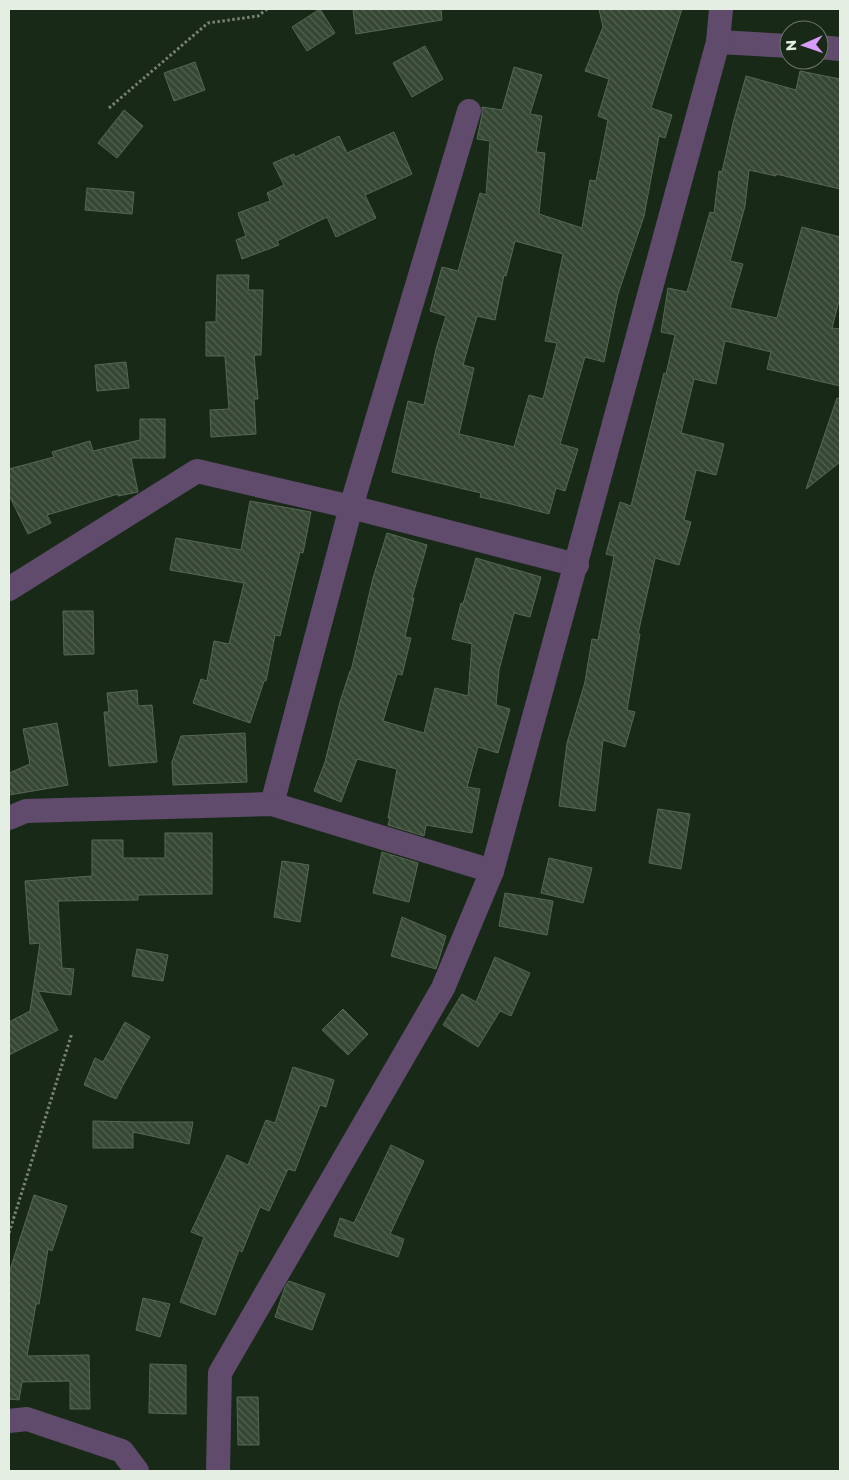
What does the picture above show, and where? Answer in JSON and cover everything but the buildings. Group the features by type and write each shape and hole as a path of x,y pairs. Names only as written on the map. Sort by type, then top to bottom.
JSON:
{"street":[{"path":"218,1471 220,1373 443,988 492,871 577,565 718,42 721,9"},
{"path":"718,42 779,45"},
{"path":"272,804 351,507 469,111"},
{"path":"9,588 197,471 351,507 577,565"},
{"path":"9,818 26,811 272,804 492,871"},
{"path":"9,1421 27,1419 122,1451 137,1471"}],"path":[{"path":"109,108 208,23 258,16 267,9"},
{"path":"9,1233 72,1033"}]}
